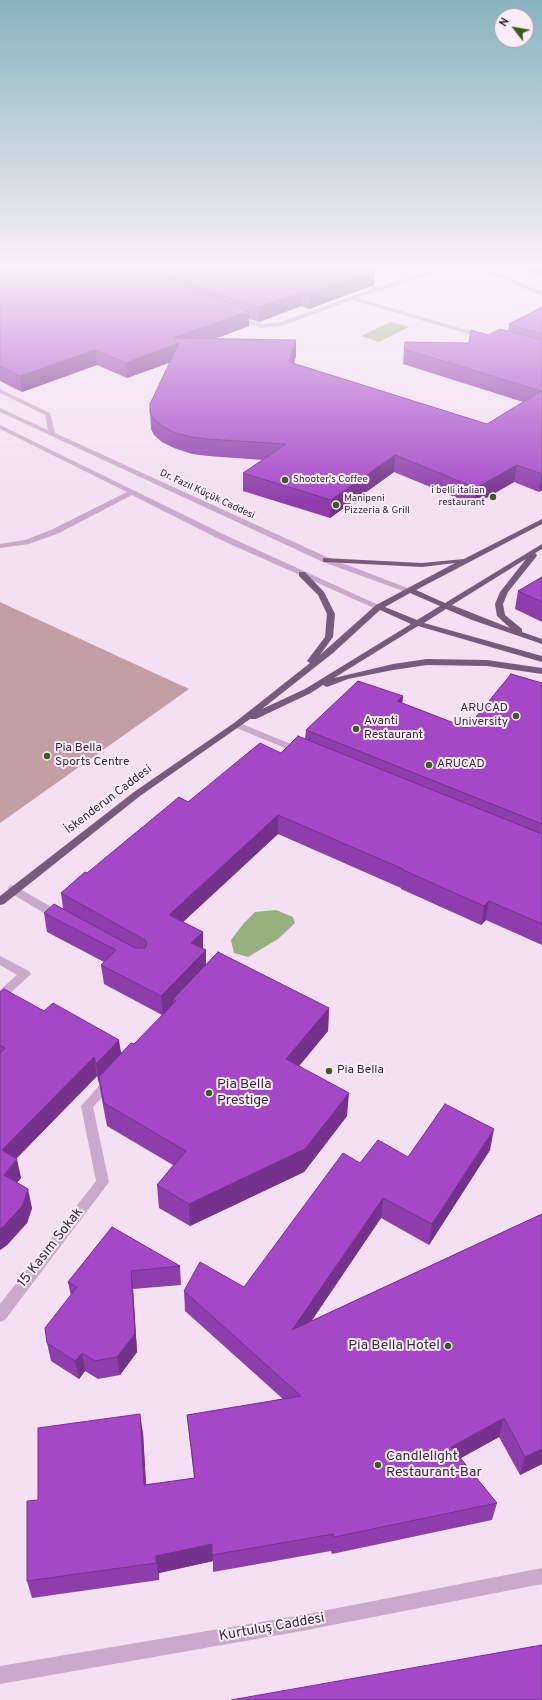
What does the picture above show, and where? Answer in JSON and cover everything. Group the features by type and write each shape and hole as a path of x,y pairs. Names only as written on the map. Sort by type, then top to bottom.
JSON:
{"main road":[{"path":"237,725 330,651 379,608 467,559 542,521"},
{"path":"308,691 541,547"},
{"path":"527,637 501,616 499,604 504,592 541,547"},
{"path":"326,560 422,565 467,559"},
{"path":"301,674 329,637 331,614 321,594 302,574"},
{"path":"409,590 445,606 542,642"},
{"path":"379,608 416,623 542,659"},
{"path":"237,725 308,691 346,677 393,666 427,662 487,663 542,671"},
{"name":"İskenderun Caddesi","path":"0,900 137,794 237,725"}],"street":[{"path":"0,391 48,414 52,434"},
{"name":"Dr. Fazıl Küçük Caddesi","path":"0,410 326,560 409,590"},
{"path":"0,427 131,493 302,574 379,608"},
{"path":"0,546 26,542 56,531 131,493"},
{"path":"237,725 310,755"},
{"path":"13,889 69,923"},
{"path":"0,960 25,974 0,996"},
{"name":"15 Kasım Sokak","path":"0,1315 103,1182 87,1106 119,1072"},
{"name":"Kurtuluş Caddesi","path":"0,1674 302,1623 542,1576"}],"shaded area":[{"name":"Pia Bella Sports Centre","path":"0,602 189,689 0,823"},
{"path":"276,910 293,917 295,923 278,939 248,957 234,953 231,940 244,923 255,912"}],"building":[{"path":"0,343 178,343 126,363 95,350 20,376 0,366"},
{"path":"179,343 295,343 289,362 487,424 541,391 404,349 405,343 542,343 542,474 517,465 476,488 395,455 331,500 243,473 286,444 207,439 191,437 173,432 153,418 150,412 150,404"},
{"path":"542,577 542,602 518,591"},
{"path":"511,674 542,683 542,824 306,730 358,681 403,696 397,701 467,728"},
{"path":"298,736 542,834 542,924 489,901 484,906 278,815 169,915 203,932 191,943 206,950 161,996 101,965 116,950 44,913 54,904 135,948 145,948 147,943 145,940 61,893 179,797 188,802 260,743 281,753"},
{"name":"Pia Bella Prestige","path":"218,952 329,1008 286,1059 349,1093 305,1149 189,1204 157,1185 186,1151 104,1103 99,1077 131,1043 134,1044 176,1001 173,999"},
{"path":"4,989 44,1011 53,1003 119,1040 96,1064 94,1057 2,1150 17,1159 4,1175 28,1189 23,1205 0,1229 0,1053 5,1048 0,1045 0,992"},
{"path":"445,1104 494,1129 432,1224 383,1198 292,1330 542,1214 542,1449 525,1457 504,1418 451,1447 497,1503 334,1537 333,1534 212,1555 212,1544 156,1556 156,1563 27,1581 27,1501 38,1500 38,1428 140,1414 144,1485 195,1478 187,1415 301,1396 184,1291 200,1262 244,1287 343,1153 360,1163 378,1140 408,1157"},
{"path":"112,1227 180,1266 131,1271 135,1334 117,1357 95,1361 82,1353 75,1361 47,1343 45,1328 77,1287 68,1282"},
{"path":"542,1645 542,1700 231,1700"}],"place":[{"name":"Shooter's Coffee","path":"285,480"},
{"name":"i belli italian restaurant","path":"493,497"},
{"name":"Manipeni Pizzeria & Grill","path":"336,505"},
{"name":"ARUCAD University","path":"516,716"},
{"name":"Avanti Restaurant","path":"356,729"},
{"name":"Pia Bella Sports Centre","path":"47,756"},
{"name":"ARUCAD","path":"429,765"},
{"name":"Pia Bella","path":"329,1071"},
{"name":"Pia Bella Prestige","path":"209,1093"},
{"name":"Pia Bella Hotel","path":"448,1346"},
{"name":"Candlelight Restaurant-Bar","path":"378,1465"}]}
